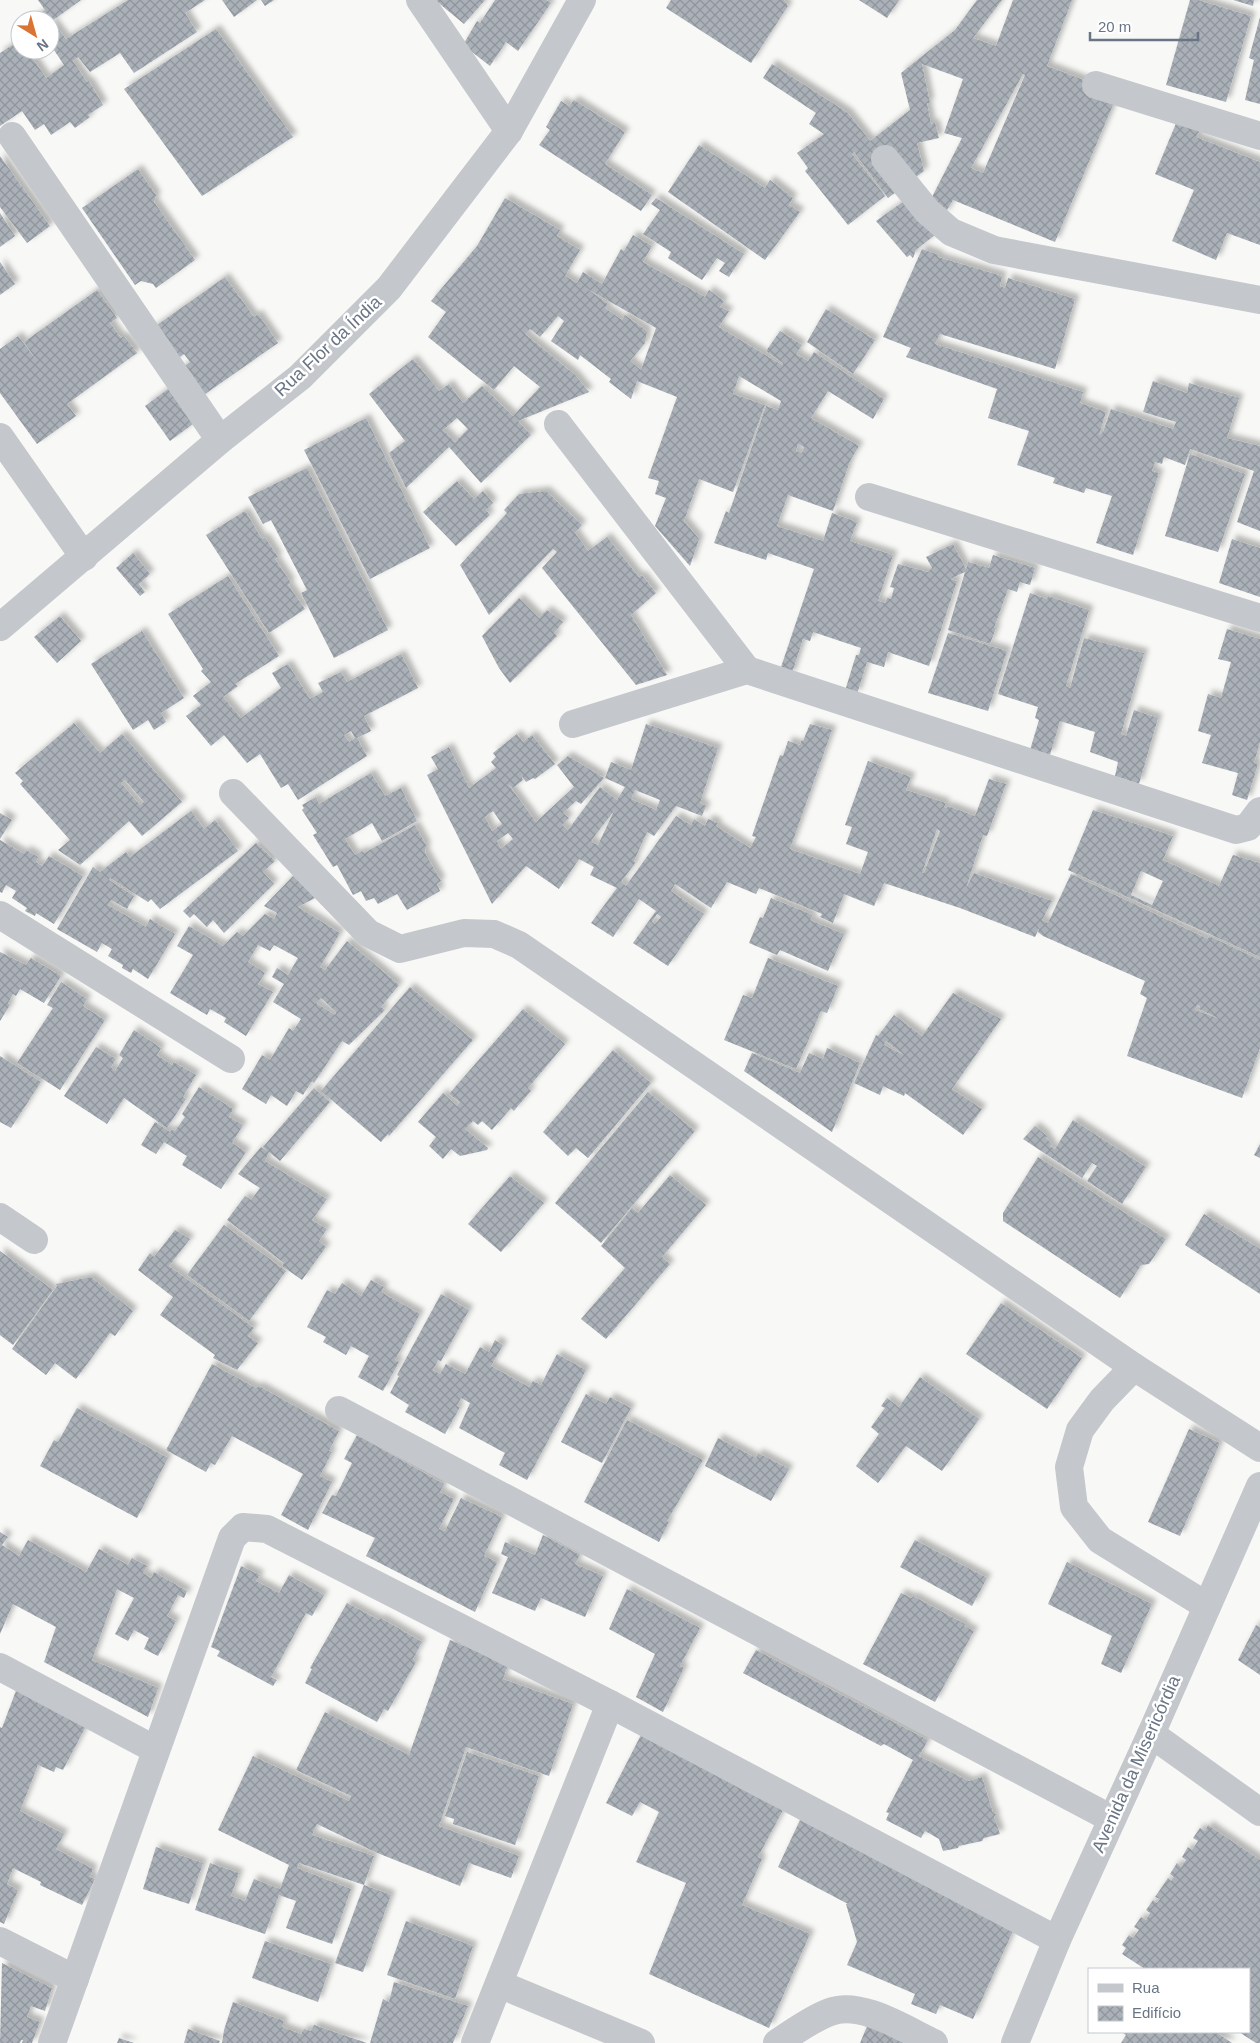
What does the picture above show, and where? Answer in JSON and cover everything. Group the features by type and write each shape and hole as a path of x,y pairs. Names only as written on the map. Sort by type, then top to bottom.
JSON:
{"street":[{"path":"420,0 509,131"},
{"name":"Rua Flor da Índia","path":"0,627 220,440 300,377 389,288 509,131 582,0"},
{"path":"1096,85 1260,136"},
{"path":"12,136 220,440"},
{"path":"885,158 927,211 951,232 994,250 1260,300"},
{"path":"558,424 747,670 1236,830 1248,827 1260,811"},
{"path":"0,437 84,557"},
{"path":"869,497 1260,618"},
{"path":"573,724 747,670"},
{"path":"233,793 368,933 400,948 464,933 494,934 519,945 1134,1367 1260,1448"},
{"path":"0,915 231,1059"},
{"path":"0,1217 34,1240"},
{"path":"1134,1367 1102,1400 1080,1430 1068,1467 1074,1507 1100,1540 1207,1606"},
{"path":"339,1410 1112,1818"},
{"name":"Avenida da Misericórdia","path":"1015,2043 1056,1940 1151,1734 1260,1486"},
{"path":"52,2043 232,1538 243,1527 266,1529 610,1704 1056,1940"},
{"path":"0,1667 156,1750"},
{"path":"475,2043 610,1704"},
{"path":"1151,1734 1260,1812"},
{"path":"0,1941 75,1979"},
{"path":"499,1984 642,2043"},
{"path":"777,2043 809,2022 832,2011 864,2010 934,2043"}],"building":[{"path":"38,0 81,0 60,15 60,10 45,10"},
{"path":"128,0 205,0 185,13 197,32 134,73 120,53 90,72 78,57 73,61 87,82 89,81 103,105 88,115 90,117 75,128 70,122 51,135 44,124 35,130 22,111 0,126 0,53 10,46 10,60 34,60 46,78 64,65 60,59 60,31 66,39"},
{"path":"222,0 257,0 234,17"},
{"path":"261,0 274,0 265,6"},
{"path":"435,0 485,0 464,24"},
{"path":"495,0 546,0 551,3 518,51 506,42 490,66 463,45 477,21 480,23"},
{"path":"671,0 784,0 788,6 751,63 666,8"},
{"path":"859,0 899,0 887,18"},
{"path":"977,0 1002,0 973,38 996,46 1013,0 1072,0 1047,66 1118,93 1055,242 953,200 944,215 931,199 962,138 944,133 963,79 922,64 930,103 927,103 931,124 935,123 939,138 917,143 924,171 888,198 854,152 852,154 885,196 848,225 805,171 808,168 797,153 824,134 809,124 816,113 763,78 772,64 848,113 870,141 910,110 901,73 955,30","holes":["1023,74 1025,75 983,173 971,168"]},
{"path":"1190,0 1198,0 1251,16 1226,102 1166,85"},
{"path":"1233,0 1254,0 1253,6"},
{"path":"1260,17 1260,104 1245,100 1254,60 1249,58"},
{"path":"216,29 293,137 202,196 124,89"},
{"path":"574,100 625,132 605,164 652,195 641,211 539,145 550,130 546,127 561,101 569,106"},
{"path":"1177,121 1200,130 1196,137 1260,162 1260,245 1227,233 1216,260 1172,241 1194,190 1155,174"},
{"path":"699,145 765,188 770,180 793,198 789,205 800,212 765,260 668,192"},
{"path":"0,156 50,226 27,243 0,207"},
{"path":"138,169 156,195 154,202 195,260 156,288 153,284 141,281 135,285 82,208"},
{"path":"505,198 560,230 557,236 580,250 565,276 577,283 583,272 602,284 621,249 624,251 633,235 652,246 643,262 705,297 709,290 724,301 720,307 729,311 719,327 782,365 783,363 766,351 780,331 802,345 796,354 808,361 814,352 884,399 873,419 828,391 811,418 859,446 850,461 833,511 788,495 777,526 823,541 832,513 857,522 850,541 893,555 878,601 885,603 887,598 891,599 894,588 890,587 898,564 928,572 932,568 926,557 953,544 966,569 968,562 989,568 993,555 1035,568 1030,585 1020,582 1017,592 1008,589 990,644 948,630 965,572 950,579 957,581 929,666 888,652 884,667 867,662 857,694 845,691 856,655 859,655 861,648 813,632 810,641 803,639 791,676 780,670 814,569 768,553 766,560 714,543 726,511 729,513 766,406 778,410 781,401 739,376 733,394 765,405 733,492 699,479 684,521 699,539 690,566 655,526 666,498 655,494 659,481 648,478 677,397 637,381 631,399 609,382 611,379 580,355 578,360 551,341 564,321 558,316 540,337 530,329 525,334 575,375 589,392 518,421 531,435 481,483 449,447 406,488 389,453 405,441 369,394 413,359 439,391 449,384 463,403 482,386 513,416 540,387 514,366 494,390 428,337 446,312 431,301 477,246","holes":["586,288 656,328 641,370 630,361 645,343 647,331 625,315 622,320 605,308 608,304","457,418 468,429 455,442 443,430","798,444 804,447 802,453 796,451"]},
{"path":"656,198 744,254 729,277 719,271 725,263 717,258 702,280 668,258 671,252 643,234 660,210 651,204"},
{"path":"904,201 936,234 916,250 913,258 910,255 907,257 876,221"},
{"path":"0,213 15,236 0,247"},
{"path":"922,249 939,255 938,257 1002,276 1000,286 1005,288 1008,278 1075,299 1055,369 940,334 935,344 1083,392 1080,403 1106,412 1099,435 1103,432 1111,409 1173,429 1176,422 1143,412 1153,381 1187,393 1189,383 1239,398 1227,438 1260,446 1260,531 1237,522 1254,471 1190,449 1185,465 1164,457 1162,464 1155,462 1152,471 1159,473 1133,555 1096,543 1112,496 1086,488 1084,493 1053,483 1055,478 1017,465 1029,431 988,418 997,389 906,357 911,348 883,337"},
{"path":"0,262 15,284 0,295"},
{"path":"225,277 254,317 258,314 278,343 198,399 178,371 190,362 184,354 173,362 150,330"},
{"path":"97,290 117,318 110,323 121,338 124,336 137,353 67,404 76,416 37,444 0,393 0,349 18,336 37,361 24,342"},
{"path":"826,309 875,340 853,374 807,342"},
{"path":"168,389 193,424 170,441 145,406"},
{"path":"366,418 430,548 370,579 304,450"},
{"path":"1190,454 1245,474 1218,552 1165,536"},
{"path":"307,468 388,630 334,658 301,593 307,590 271,520 263,524 248,497"},
{"path":"457,481 474,499 483,491 493,503 486,510 490,515 456,546 423,512"},
{"path":"546,491 582,525 575,533 588,551 607,537 639,577 642,575 656,593 631,615 667,675 636,685 542,568 557,552 553,549 489,615 460,565 507,513 504,510 519,494"},
{"path":"245,511 262,539 265,537 278,557 275,559 291,583 288,585 305,609 269,633 206,535"},
{"path":"1232,539 1260,548 1260,597 1219,583"},
{"path":"133,553 150,574 139,584 145,592 140,596 116,568"},
{"path":"228,576 279,656 235,684 238,686 223,697 241,718 281,688 272,673 288,664 310,699 323,692 318,683 341,672 347,682 401,654 418,688 364,716 371,731 357,738 367,756 298,800 288,784 281,788 260,754 247,763 224,735 211,746 186,716 201,705 193,696 211,682 201,671 203,669 168,614","holes":["351,731 355,738 349,742 344,735"]},
{"path":"1030,593 1047,599 1048,596 1089,610 1066,686 1070,688 1084,638 1144,653 1121,734 1126,736 1134,710 1158,718 1139,784 1115,776 1118,762 1090,752 1095,732 1060,721 1050,755 1030,750 1039,720 1035,718 1038,707 998,694"},
{"path":"519,598 539,618 547,610 563,622 554,633 557,636 510,683 499,668 482,636"},
{"path":"60,616 81,641 57,663 34,637"},
{"path":"1227,629 1260,639 1260,742 1254,763 1258,764 1247,800 1232,795 1238,773 1202,763 1211,735 1198,731 1208,694 1221,698 1231,662 1218,659"},
{"path":"142,631 184,698 161,713 166,722 154,730 148,720 133,730 91,664"},
{"path":"948,633 1007,651 988,711 928,693"},
{"path":"74,723 100,753 122,734 182,802 142,836 129,821 80,865 58,850 70,840 20,784 23,781 15,773","holes":["125,780 144,802 140,805 121,783"]},
{"path":"646,724 718,748 700,803 706,806 702,816 676,806 654,836 647,832 634,861 636,862 621,882 626,886 676,816 691,825 694,819 705,826 708,819 718,823 716,826 750,848 756,837 752,836 780,755 783,756 788,741 800,745 810,724 832,730 790,849 860,874 868,852 846,844 852,827 845,825 868,761 911,777 906,790 946,803 944,807 947,808 948,806 975,816 989,779 1006,784 987,836 983,835 966,888 974,873 1052,901 1042,920 1048,923 1071,874 1208,939 1209,936 1260,960 1260,1048 1242,1098 1127,1056 1147,998 1140,994 1145,981 1043,936 1038,932 1040,926 1035,937 960,908 884,883 874,906 844,894 833,923 820,917 822,914 759,888 756,894 727,882 711,908 675,884 671,891 704,914 668,966 633,943 656,911 639,899 613,937 591,923 617,888 590,875 594,867 579,859 559,889 526,866 492,904 427,775 438,769 431,757 449,747 469,788 496,768 491,762 496,757 493,753 517,734 523,742 532,735 555,764 535,779 533,778 526,782 521,775 523,780 513,788 508,784 536,822 574,787 557,765 568,756 604,778 581,804 576,801 563,813 569,818 562,825 568,830 600,787 617,800 625,787 605,778 611,762 631,770","holes":["635,790 660,800 656,810 631,799","493,811 502,824 492,831 485,817","614,811 598,845 591,842 596,834","937,829 940,831 924,873 922,873","508,833 513,839 501,849 497,841","657,914 661,917 655,924 652,922","1197,1005 1200,1006 1199,1009 1220,1019 1195,1010"]},
{"path":"371,773 385,796 401,788 417,821 382,841 372,823 345,839 355,855 362,851 364,853 415,825 426,845 425,853 441,881 437,884 440,891 407,910 397,894 378,904 374,898 366,901 361,891 353,895 337,865 333,867 313,835 317,833 302,810 304,808 302,805 316,797 319,804"},
{"path":"1093,810 1173,836 1163,860 1219,886 1233,855 1260,863 1260,957 1068,870","holes":["1141,871 1163,881 1152,905 1131,895"]},
{"path":"191,811 204,829 215,820 238,851 160,909 151,899 148,902 110,878 109,880 134,896 127,909 111,900 108,905 146,927 150,919 175,934 148,979 133,969 131,973 122,968 123,965 108,956 112,949 102,943 97,952 57,929 93,867 100,872 126,852 130,857"},
{"path":"0,813 12,820 0,839"},
{"path":"0,840 24,854 26,850 38,857 36,862 42,866 49,856 83,876 54,924 36,913 35,916 25,911 27,908 12,898 16,891 6,885 2,893 0,892"},
{"path":"256,843 275,861 263,872 274,884 224,933 213,920 207,927 194,914 190,918 183,911"},
{"path":"293,876 315,898 298,907 340,933 320,967 325,970 347,941 399,985 381,1007 385,1010 349,1045 342,1041 314,1083 312,1081 303,1095 296,1091 287,1106 271,1095 266,1104 242,1089 262,1055 270,1060 289,1028 293,1031 301,1019 273,1002 284,984 272,977 277,968 288,975 298,958 274,945 270,951 258,945 248,962 265,973 258,984 273,992 246,1036 224,1022 226,1018 210,1009 207,1015 170,993 193,955 177,946 189,926 223,946 237,932 243,936 265,914 274,919 277,913 264,906","holes":["321,998 336,1012 335,1015 316,1003"]},
{"path":"771,898 813,915 810,920 844,934 828,971 780,950 777,955 749,943 760,917 763,918"},
{"path":"0,952 26,965 31,958 61,976 44,1003 20,989 16,996 13,994 8,1003 10,1005 0,1021"},
{"path":"768,958 838,986 827,1013 821,1011 796,1069 724,1040 743,995 752,998"},
{"path":"61,982 87,999 83,1006 105,1020 60,1090 17,1063 53,1008 47,1005"},
{"path":"410,987 473,1040 389,1136 388,1134 381,1142 321,1091"},
{"path":"953,993 1001,1019 952,1089 982,1109 963,1135 905,1093 904,1096 883,1086 880,1095 854,1083 876,1035 878,1036 894,1015 922,1036","holes":["886,1041 904,1055 884,1045"]},
{"path":"523,1009 565,1044 528,1088 531,1091 514,1111 511,1108 492,1130 482,1121 478,1125 473,1121 465,1129 488,1148 487,1150 460,1156 451,1149 443,1159 429,1146 436,1137 418,1122 443,1093 457,1106 460,1102 449,1094"},
{"path":"134,1030 161,1048 157,1055 172,1065 174,1062 196,1075 183,1097 186,1099 167,1128 124,1098 107,1124 64,1096 96,1047 116,1059 111,1067 115,1071 123,1058 119,1055"},
{"path":"827,1048 860,1063 832,1132 744,1071 752,1053 800,1073 809,1053 823,1059"},
{"path":"613,1050 651,1083 588,1158 576,1148 568,1156 543,1132"},
{"path":"0,1056 41,1082 11,1128 0,1122"},
{"path":"199,1087 233,1109 229,1117 243,1125 232,1143 246,1152 221,1189 182,1165 187,1156 164,1142 156,1154 141,1145 155,1122 170,1132 172,1129 175,1131 185,1117 182,1114"},
{"path":"314,1088 330,1102 280,1161 263,1147"},
{"path":"648,1092 695,1131 601,1243 555,1203"},
{"path":"1073,1120 1146,1167 1122,1204 1087,1181 1097,1166 1092,1163 1082,1178 1023,1139 1035,1126 1047,1136 1046,1138 1052,1144 1050,1146 1055,1149"},
{"path":"1260,1144 1260,1158 1254,1155"},
{"path":"261,1147 269,1152 265,1161 327,1199 312,1220 327,1229 319,1241 326,1247 302,1280 282,1266 284,1263 227,1220 245,1196 251,1200 260,1188 238,1174"},
{"path":"1038,1157 1166,1239 1149,1264 1141,1265 1120,1298 1003,1221 1003,1213"},
{"path":"670,1175 706,1205 662,1257 670,1264 606,1339 581,1319 625,1268 601,1246 632,1208 638,1213"},
{"path":"510,1176 544,1203 501,1252 468,1224"},
{"path":"1204,1214 1260,1249 1260,1294 1185,1245"},
{"path":"224,1225 286,1271 249,1321 187,1275"},
{"path":"175,1230 190,1239 169,1266 254,1328 248,1336 258,1343 237,1370 213,1358 215,1355 160,1315 173,1297 138,1270 150,1253 154,1257"},
{"path":"0,1251 53,1290 13,1345 0,1335"},
{"path":"91,1277 133,1311 115,1336 110,1333 76,1379 55,1363 46,1375 12,1349 57,1286 56,1284"},
{"path":"371,1280 384,1287 381,1292 420,1314 395,1360 399,1362 383,1391 358,1377 369,1356 351,1346 346,1355 323,1342 326,1337 307,1327 327,1290 335,1294 342,1283 361,1296"},
{"path":"441,1294 469,1310 441,1361 438,1360 433,1370 440,1374 446,1364 465,1374 480,1347 489,1352 495,1340 503,1345 491,1366 529,1387 533,1381 541,1385 557,1354 586,1370 527,1480 499,1465 505,1453 459,1428 470,1403 461,1398 457,1406 460,1407 445,1434 405,1412 409,1405 390,1393 399,1376 397,1375"},
{"path":"1001,1303 1082,1358 1047,1409 966,1354"},
{"path":"212,1364 256,1388 259,1386 339,1431 329,1451 332,1452 320,1476 332,1482 308,1530 281,1515 303,1474 232,1436 215,1465 211,1463 206,1472 166,1450"},
{"path":"920,1377 979,1419 942,1471 906,1446 878,1483 856,1466 879,1434 871,1427 885,1408 881,1406 887,1398 899,1407"},
{"path":"586,1394 606,1404 610,1397 631,1408 602,1463 561,1442"},
{"path":"77,1408 168,1458 137,1518 40,1466 54,1440 58,1442"},
{"path":"627,1420 703,1460 667,1521 669,1522 659,1542 584,1502"},
{"path":"1189,1429 1220,1443 1180,1536 1148,1522"},
{"path":"357,1435 444,1484 440,1492 454,1499 439,1529 445,1531 461,1498 502,1517 484,1556 497,1562 475,1612 366,1556 375,1538 322,1513 332,1495 336,1496 352,1463 344,1459"},
{"path":"718,1438 756,1458 758,1453 789,1469 771,1501 705,1466"},
{"path":"0,1532 8,1537 2,1545 19,1556 28,1540 86,1572 99,1549 128,1565 132,1558 147,1566 143,1573 151,1578 154,1572 187,1591 184,1598 178,1595 167,1616 176,1621 158,1656 144,1649 149,1638 134,1630 128,1641 115,1634 134,1598 117,1589 92,1660 158,1688 148,1717 44,1662 56,1627 13,1604 0,1634"},
{"path":"543,1535 580,1555 575,1564 603,1576 585,1617 541,1598 535,1611 492,1593 508,1557 501,1554 505,1542 535,1555"},
{"path":"915,1540 987,1578 972,1606 900,1567"},
{"path":"1067,1562 1152,1604 1121,1673 1101,1664 1112,1636 1048,1604"},
{"path":"241,1566 260,1575 256,1581 279,1593 289,1575 324,1595 312,1616 306,1613 271,1677 277,1680 273,1686 217,1656 220,1651 211,1647"},
{"path":"627,1589 700,1628 680,1666 684,1668 663,1712 636,1697 655,1654 609,1629"},
{"path":"901,1593 912,1598 913,1596 965,1624 964,1626 974,1631 935,1702 863,1664"},
{"path":"347,1603 379,1620 381,1618 422,1642 413,1659 416,1662 388,1711 384,1709 377,1722 305,1683 312,1669 310,1668"},
{"path":"1256,1625 1260,1627 1260,1675 1238,1660"},
{"path":"450,1640 508,1665 503,1679 573,1704 549,1776 466,1747 439,1826 519,1856 511,1878 469,1863 460,1886 375,1852 317,1824 312,1835 374,1856 364,1885 299,1863 297,1868 351,1889 332,1944 286,1928 296,1901 279,1895 265,1934 195,1910 210,1863 239,1873 231,1896 245,1901 254,1879 280,1889 289,1865 218,1830 253,1756 349,1801 351,1796 296,1770 325,1712 409,1755"},
{"path":"756,1650 928,1740 919,1756 969,1781 982,1777 993,1813 996,1814 994,1817 1000,1834 984,1838 982,1841 943,1851 939,1839 925,1831 921,1838 886,1820 889,1813 886,1812 913,1760 884,1744 881,1746 743,1673"},
{"path":"17,1688 86,1726 63,1770 56,1767 54,1772 38,1765 20,1811 64,1834 56,1849 93,1869 90,1877 95,1879 82,1905 40,1885 41,1882 13,1868 7,1884 18,1890 4,1924 0,1922 0,1727 2,1728"},
{"path":"641,1735 783,1810 758,1857 762,1859 742,1905 810,1934 769,2028 649,1974 686,1883 636,1862 659,1812 640,1802 632,1816 606,1803"},
{"path":"467,1752 539,1776 515,1845 453,1824 454,1819 445,1816"},
{"path":"800,1820 1013,1931 973,2019 940,2005 936,2014 911,2004 915,1994 847,1965 857,1942 846,1904 848,1904 778,1867"},
{"path":"1208,1825 1260,1860 1260,2043 1256,2043 1241,2033 1250,2033 1250,1968 1143,1968 1122,1954 1126,1948 1122,1945 1129,1935 1133,1938 1139,1930 1134,1927 1141,1917 1146,1920 1150,1913 1146,1910 1153,1900 1157,1903 1160,1899 1155,1897 1168,1878 1171,1881 1174,1877 1170,1874 1177,1863 1181,1867 1186,1860 1182,1857 1188,1847 1192,1850 1198,1841 1193,1838 1200,1828 1205,1831"},
{"path":"156,1847 203,1863 189,1904 143,1889"},
{"path":"364,1885 391,1895 363,1972 335,1963"},
{"path":"406,1921 473,1946 455,1999 387,1975"},
{"path":"265,1941 331,1964 318,2002 252,1978"},
{"path":"2,1963 52,1988 45,2011 31,2006 27,2017 40,2022 32,2043 22,2043 23,2040 21,2040 20,2043 0,2043"},
{"path":"394,1982 468,2006 453,2043 370,2043 383,1999 389,2002"},
{"path":"233,2002 284,2021 282,2027 301,2034 304,2029 311,2031 314,2025 367,2043 222,2043"},
{"path":"868,2024 911,2043 860,2043"},
{"path":"188,2029 220,2041 219,2043 184,2043"},
{"path":"1123,2033 1217,2033 1232,2043 1121,2043 1126,2035"},
{"path":"119,2038 134,2043 117,2043"}]}
